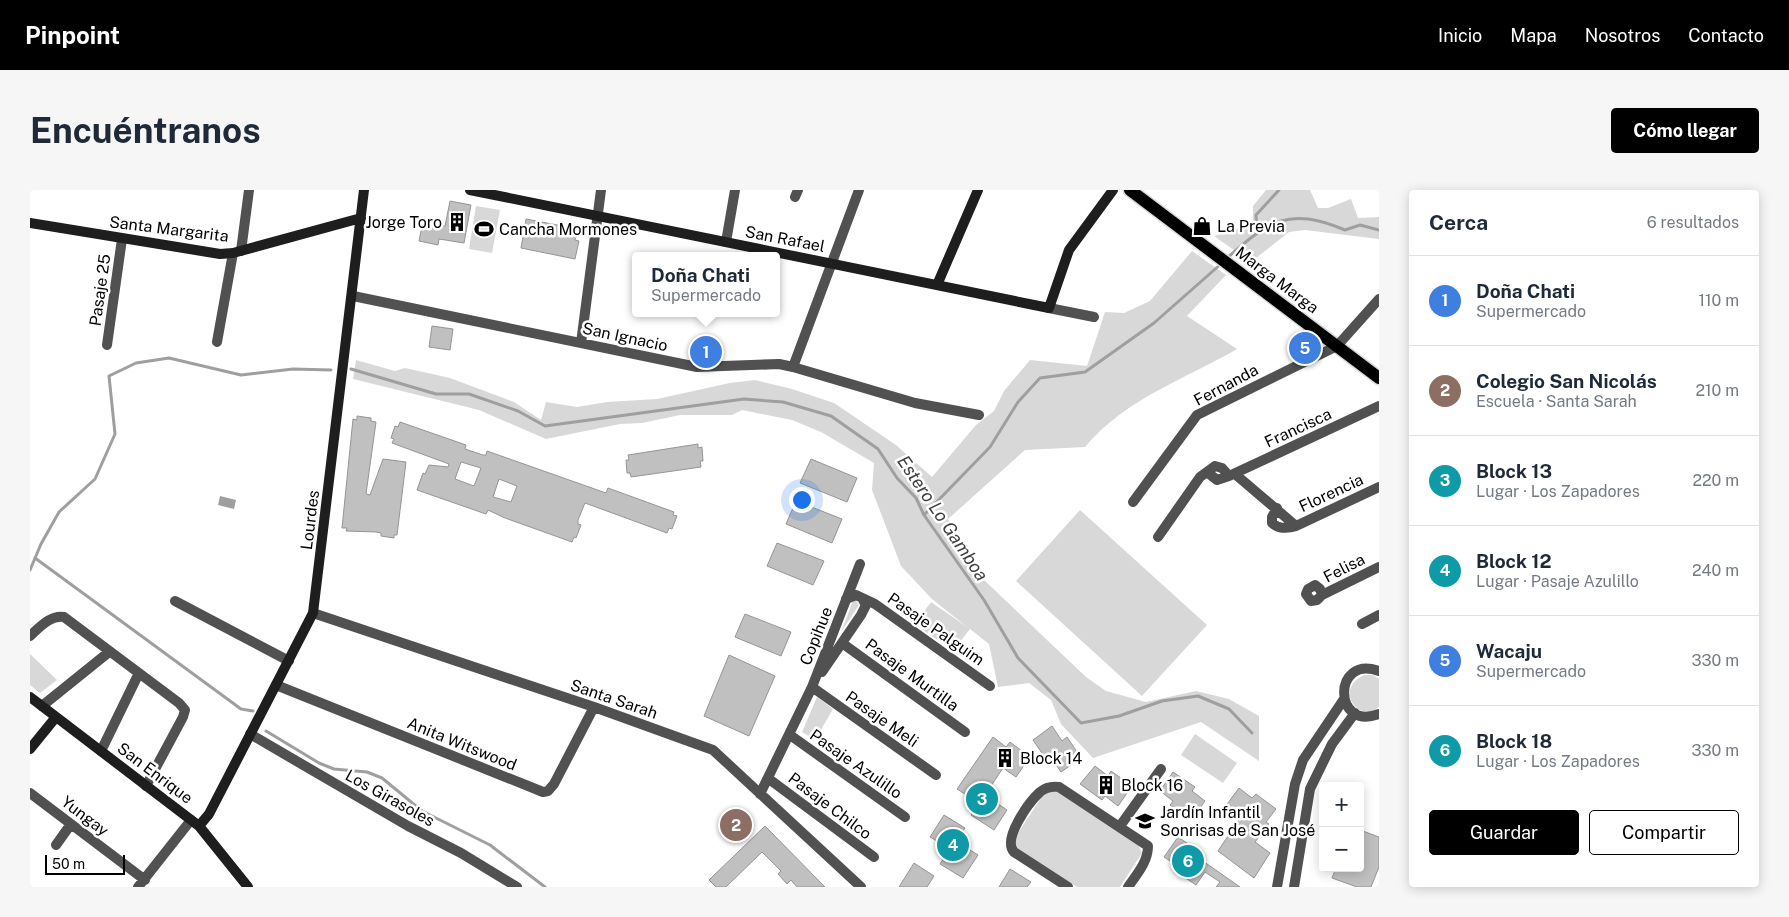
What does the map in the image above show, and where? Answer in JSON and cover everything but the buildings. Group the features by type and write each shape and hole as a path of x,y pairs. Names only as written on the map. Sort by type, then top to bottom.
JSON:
{"main road":[{"name":"Marga Marga","path":"1130,190 1379,378"}],"street":[{"path":"217,342 249,190"},
{"name":"Lourdes","path":"195,823 209,814 313,613 353,296 364,190"},
{"name":"San Rafael","path":"470,190 483,191 598,217 776,252"},
{"path":"581,344 601,190"},
{"path":"726,242 735,190"},
{"path":"793,367 859,190"},
{"path":"937,285 978,190"},
{"path":"1050,308 1069,250 1113,190"},
{"name":"Santa Margarita","path":"30,223 210,253 237,252 361,218"},
{"name":"Pasaje 25","path":"107,345 122,239"},
{"name":"San Rafael","path":"780,253 1094,317"},
{"name":"San Ignacio","path":"353,296 697,367 779,364 915,404 979,415"},
{"path":"1337,346 1379,299"},
{"name":"Fernanda","path":"1133,502 1197,415 1337,346"},
{"name":"Francisca","path":"1232,475 1379,406"},
{"path":"1158,537 1200,477 1207,472 1217,480 1232,475"},
{"name":"Florencia","path":"1232,475 1277,508 1296,526"},
{"name":"Florencia","path":"1277,508 1272,517 1272,524 1278,528 1296,526 1379,487"},
{"path":"846,599 860,564"},
{"name":"Felisa","path":"1322,595 1379,567"},
{"name":"Copihue","path":"760,794 769,779 812,687 846,599 856,595 863,600 865,608 812,687"},
{"name":"Pasaje Palguim","path":"863,600 875,604 990,686"},
{"path":"174,601 289,661"},
{"name":"Santa Sarah","path":"313,613 594,707 713,750 861,887"},
{"path":"1362,624 1379,615"},
{"path":"30,636 57,616 64,617 179,703 184,710 183,717 146,786"},
{"name":"Pasaje Murtilla","path":"842,643 965,732"},
{"path":"42,706 109,652"},
{"path":"1379,671 1370,668 1359,670 1349,676 1344,687 1344,699 1349,709 1355,713 1371,717 1379,714"},
{"path":"101,751 139,673"},
{"name":"Anita Witswood","path":"276,685 543,792 548,791 554,784 594,707"},
{"name":"Pasaje Meli","path":"812,687 936,775"},
{"name":"San Enrique","path":"30,697 195,823 248,887"},
{"path":"1277,887 1295,784 1303,760 1344,699"},
{"path":"1294,887 1310,789 1332,744 1355,713"},
{"path":"30,749 56,717"},
{"name":"Los Girasoles","path":"250,734 403,823 461,853 517,887"},
{"name":"Pasaje Azulillo","path":"790,735 905,817"},
{"path":"1120,826 1162,769"},
{"name":"Pasaje Chilco","path":"769,779 874,857"},
{"path":"1068,887 1014,852 1009,845 1010,835 1039,792 1050,786 1059,787 1148,846 1148,855 1144,864 1128,887"},
{"name":"Yungay","path":"30,793 71,824 141,884"},
{"path":"141,884 195,823"},
{"path":"56,846 71,824"}],"shaded area":[{"path":"1266,190 1310,190 1318,208 1328,208 1351,199 1358,218 1379,217 1379,239 1305,230 1289,232 1251,262 1214,236 1253,224 1253,206"},
{"name":"Cancha Mormones","path":"476,206 500,210 492,253 469,249"},
{"path":"1192,251 1226,275 1187,316 1237,349 1156,391 1137,403 1101,430 1085,447 1025,450 948,519 985,581 1086,677 1106,691 1146,702 1196,691 1229,699 1259,716 1259,761 1201,722 1093,758 1061,724 1051,700 1029,683 998,687 989,644 970,629 953,651 915,624 931,602 967,627 932,599 901,566 872,490 874,463 821,432 792,420 742,410 732,415 680,415 642,423 620,424 546,439 479,410 353,379 356,360 395,371 405,368 450,378 514,402 541,420 546,402 577,407 607,402 657,399 730,383 755,380 792,389 834,403 896,445 932,477 976,425 994,411 1004,391 1030,360 1087,366 1105,312 1124,313 1150,301"},
{"path":"220,496 236,500 234,509 218,505"},
{"path":"1080,510 1207,625 1142,696 1016,581"},
{"path":"853,601 856,601 859,605 841,632"},
{"path":"30,654 57,680 40,693 30,685"},
{"path":"1364,675 1373,675 1379,679 1379,707 1371,711 1357,708 1352,703 1350,696 1350,689 1355,681"},
{"path":"817,697 833,709 815,740 802,732"},
{"path":"1195,734 1237,763 1223,783 1181,755"},
{"path":"1045,792 1058,792 1138,844 1142,853 1120,887 1077,887 1016,848 1014,839"}],"waterway":[{"path":"1257,232 1256,215 1279,190"},
{"path":"1226,259 1255,235 1280,221 1308,219 1345,230 1360,225 1379,230"},
{"path":"924,515 990,447 1018,402 1040,378 1085,372 1154,323 1222,263"},
{"name":"Estero Lo Gamboa","path":"30,570 41,544 59,512 95,479 115,434 109,376 136,363 169,358 241,375 293,369 331,370"},
{"name":"Estero Lo Gamboa","path":"351,369 436,394 469,394 518,411 545,426 744,399 783,402 831,416 878,449 897,478 916,498 924,515 984,600 1018,658 1081,723 1119,716 1162,701 1198,696 1229,709 1252,733"},
{"path":"35,558 241,709 253,711"},
{"path":"266,731 319,763 334,769 367,772 382,778 422,811 490,845 545,887"}],"place":[{"name":"Jorge Toro","path":"457,222"},
{"name":"La Previa","path":"1202,226"},
{"name":"Cancha Mormones","path":"484,229"},
{"name":"Wacaju","path":"1305,348"},
{"name":"Doña Chati","path":"706,352"},
{"name":"Block 14","path":"1005,758"},
{"name":"Block 16","path":"1106,785"},
{"name":"Block 13","path":"982,799"},
{"name":"Jardín Infantil Sonrisas de San José","path":"1145,821"},
{"name":"Colegio San Nicolás","path":"736,825"},
{"name":"Block 12","path":"953,845"},
{"name":"Block 18","path":"1188,861"}]}
